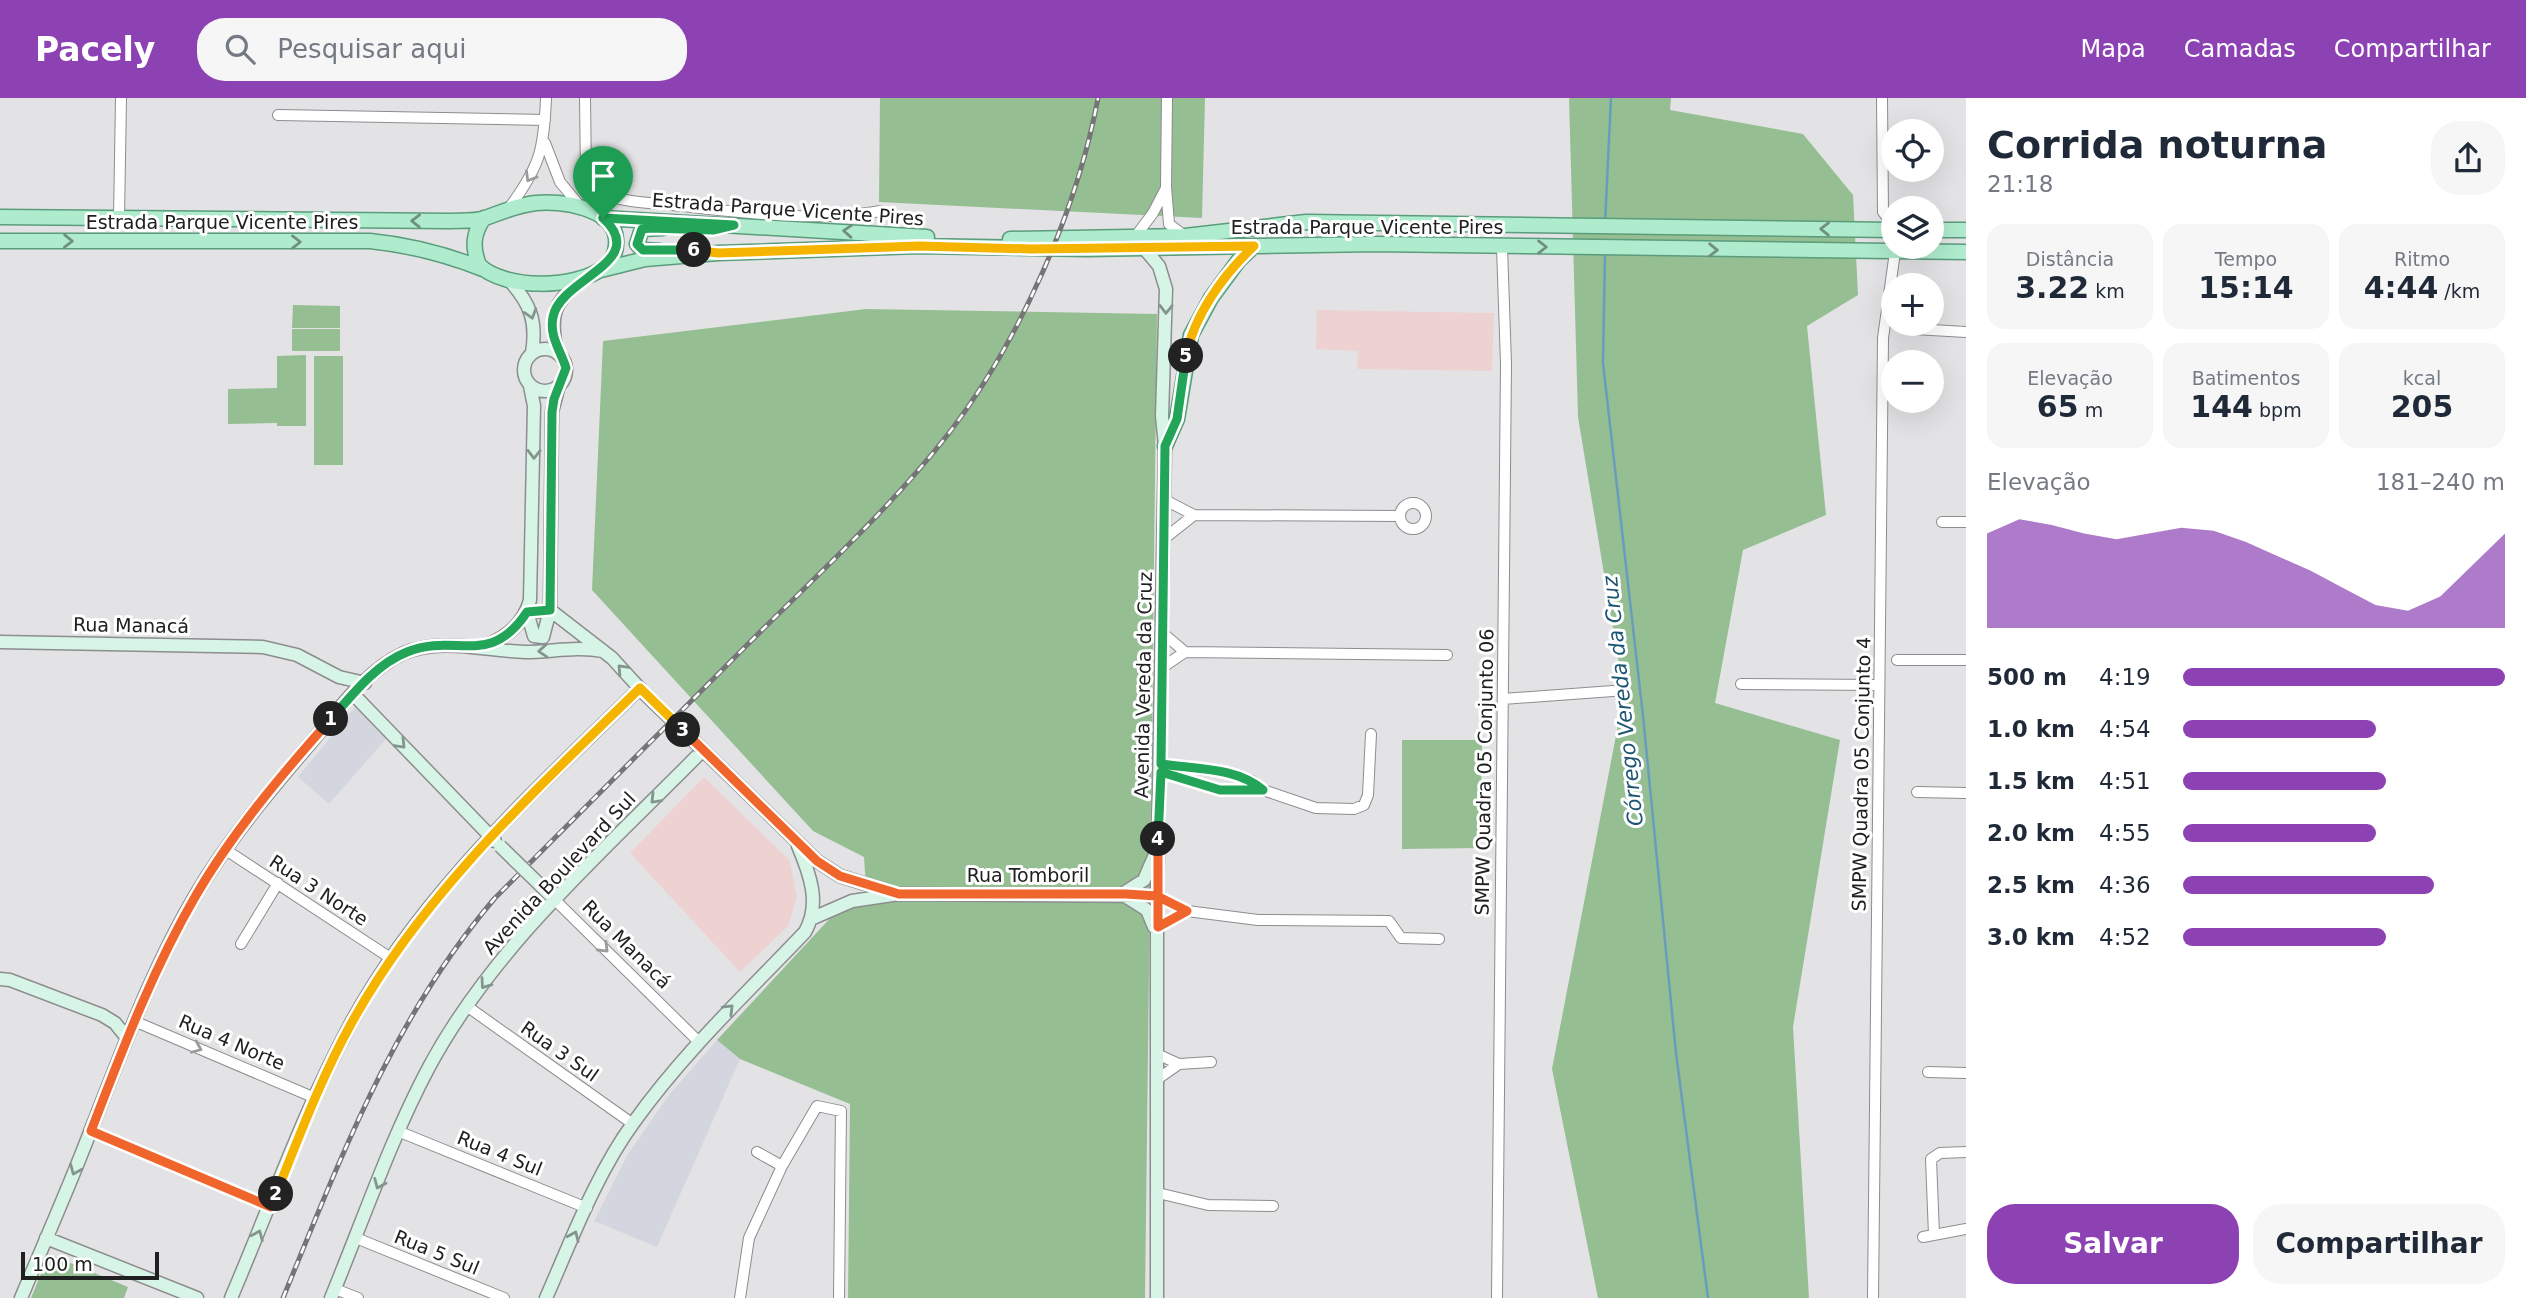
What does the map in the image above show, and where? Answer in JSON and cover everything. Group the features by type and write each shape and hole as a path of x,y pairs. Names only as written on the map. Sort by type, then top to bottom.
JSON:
{"main road":[{"path":"537,203 582,208 603,218 613,227 616,247 609,263 586,278 548,284 509,280 483,269 474,253 477,227 484,218 509,208 537,203"},
{"name":"Estrada Parque Vicente Pires","path":"0,217 448,221 484,218"},
{"name":"Estrada Parque Vicente Pires","path":"603,218 916,237 1254,246 1572,246 1881,252"},
{"name":"Estrada Parque Vicente Pires","path":"601,270 645,259 718,253 1139,242 1306,222 1652,228 1881,228"},
{"path":"718,253 643,250 637,244 637,236 642,229 713,230 734,225"},
{"path":"1944,230 1966,230"},
{"name":"Estrada Parque Vicente Pires","path":"0,241 370,241 408,244 483,269"},
{"path":"1165,446 1177,419 1191,335 1211,298 1239,260 1254,246"},
{"name":"Estrada Parque Vicente Pires","path":"1944,252 1966,252"}],"street":[{"path":"120,218 121,98"},
{"path":"509,208 529,179 544,142 546,98"},
{"path":"585,98 586,175 589,183 602,194 656,203 823,216 881,211"},
{"path":"1167,98 1166,187 1169,224 1174,231 1185,236"},
{"path":"1882,98 1883,196"},
{"path":"278,115 545,120"},
{"path":"544,142 560,182 582,208"},
{"path":"1139,242 1166,187"},
{"name":"Avenida Vereda da Cruz","path":"1139,242 1159,266 1166,289 1162,416 1165,446 1164,634 1157,896 1157,1298"},
{"name":"SMPW Quadra 05 Conjunto 06","path":"1497,1298 1506,364 1502,247"},
{"name":"SMPW Quadra 05 Conjunto 4","path":"1873,1298 1883,338 1894,259"},
{"path":"509,280 525,297 536,329 532,354 524,369 534,406 532,584 527,612 534,636 540,638 547,630 550,610 552,412 566,368 557,353 554,312 567,292 586,278"},
{"path":"1944,331 1966,332"},
{"path":"532,354 544,349 557,353"},
{"path":"530,386 540,391 559,385"},
{"path":"1165,500 1194,515 1400,516"},
{"path":"1413,503 1424,508 1429,516 1420,527 1413,530 1405,527 1400,516 1405,505 1413,503"},
{"path":"1165,538 1194,515"},
{"path":"1942,522 1966,522"},
{"path":"482,646 510,632 527,612 550,610"},
{"name":"Rua Tomboril","path":"550,610 603,651 798,846 840,876 899,894"},
{"path":"1164,634 1185,652"},
{"name":"Rua Manacá","path":"0,642 263,647 297,655 339,677 365,683"},
{"path":"21,1298 135,1018 172,937 196,894 226,850 280,778 349,699 380,667 408,651 436,646 482,646 521,652 571,648 603,651"},
{"path":"1163,667 1185,652 1447,655"},
{"path":"1897,660 1966,660"},
{"path":"339,677 349,699"},
{"path":"1741,684 1879,685"},
{"path":"231,1298 315,1098 351,1024 392,959 437,897 490,836 641,690"},
{"path":"1503,699 1613,691"},
{"name":"Rua Manacá","path":"349,699 698,1041"},
{"path":"1161,768 1220,790 1263,790 1316,808 1360,808 1368,795 1371,734"},
{"name":"Avenida Boulevard Sul","path":"333,1293 429,1067 468,1007 507,951 701,748"},
{"path":"1161,768 1229,773 1252,781 1263,790"},
{"path":"1917,792 1966,793"},
{"path":"1158,835 1149,873 1135,887 1121,894 1150,915 1158,971"},
{"name":"Rua Tomboril","path":"798,846 812,889 813,918 852,901 899,894 1157,896"},
{"name":"Rua 3 Norte","path":"226,850 392,959"},
{"path":"241,944 278,883"},
{"path":"1157,896 1187,911 1258,920 1389,921 1401,938 1439,939"},
{"path":"1158,927 1187,911"},
{"path":"546,1298 587,1208 633,1124 698,1041 805,932 813,918"},
{"name":"Rua 4 Norte","path":"0,979 10,980 102,1015 115,1023 127,1038"},
{"name":"Rua 3 Sul","path":"468,1007 633,1124"},
{"name":"Rua 4 Norte","path":"102,1015 135,1018 315,1098"},
{"path":"1159,1055 1179,1064 1211,1062"},
{"path":"1159,1078 1179,1064"},
{"path":"1928,1072 1966,1073"},
{"path":"740,1298 749,1238 782,1166 817,1106 841,1111 839,1298"},
{"path":"91,1131 271,1207"},
{"name":"Rua 4 Sul","path":"400,1132 587,1208"},
{"path":"757,1152 782,1166"},
{"path":"1966,1152 1940,1153 1931,1159 1928,1236 1966,1229"},
{"path":"1158,1193 1209,1205 1273,1206"},
{"path":"46,1238 197,1298"},
{"name":"Rua 5 Sul","path":"356,1238 504,1298"},
{"path":"333,1293 358,1298"}],"shaded area":[{"path":"1317,310 1494,313 1492,371 1357,369 1358,351 1316,349"},
{"path":"355,707 386,739 329,804 298,777"},
{"path":"704,777 790,861 797,897 788,926 740,972 630,853"},
{"path":"717,1040 740,1059 657,1247 594,1221 628,1154 669,1095"}],"green space":[{"path":"880,98 1205,98 1202,218 879,202"},
{"path":"1569,98 1671,98 1670,110 1803,134 1853,195 1858,295 1807,326 1826,515 1743,550 1715,703 1840,740 1793,1027 1809,1298 1598,1298 1552,1069 1624,694 1578,417"},
{"path":"293,305 340,306 340,328 292,328"},
{"path":"866,309 1157,314 1145,1298 848,1298 850,1104 740,1059 717,1040 834,914 867,902 864,857 813,831 592,590 603,341"},
{"path":"292,329 340,329 340,351 292,351"},
{"path":"306,355 306,426 277,426 277,423 228,424 228,389 277,388 277,356"},
{"path":"314,356 343,356 343,465 314,465"},
{"path":"1402,740 1482,740 1480,848 1402,849"},
{"path":"49,1254 128,1287 124,1298 31,1298"}],"waterway":[{"name":"Córrego Vereda da Cruz","path":"1605,223 1611,98"},
{"name":"Córrego Vereda da Cruz","path":"1605,254 1603,363 1643,716 1676,1053 1708,1298"}],"railway":[{"path":"283,1298 373,1089 427,990 459,943 495,898 877,516 926,461 975,397 999,358 1042,274 1076,185 1098,98"}],"route":[{"path":"603,218 613,227 616,237 614,255 601,270 567,292 552,319 557,353 566,368 552,412 550,610 527,612 500,640 482,646 436,646 408,651 380,667 317,734 280,778 196,894 172,937 146,994 91,1131 271,1207 315,1098 351,1024 392,959 437,897 490,836 640,688 798,846 840,876 899,894 1126,894 1157,896 1187,911 1158,927 1157,896 1158,835 1161,772 1220,790 1263,790 1252,781 1229,773 1161,764 1165,446 1177,419 1191,335 1211,298 1239,260 1254,246 1087,249 919,246 718,253 662,251 643,250 637,244 637,236 642,229 713,230 734,225 603,218"}]}
